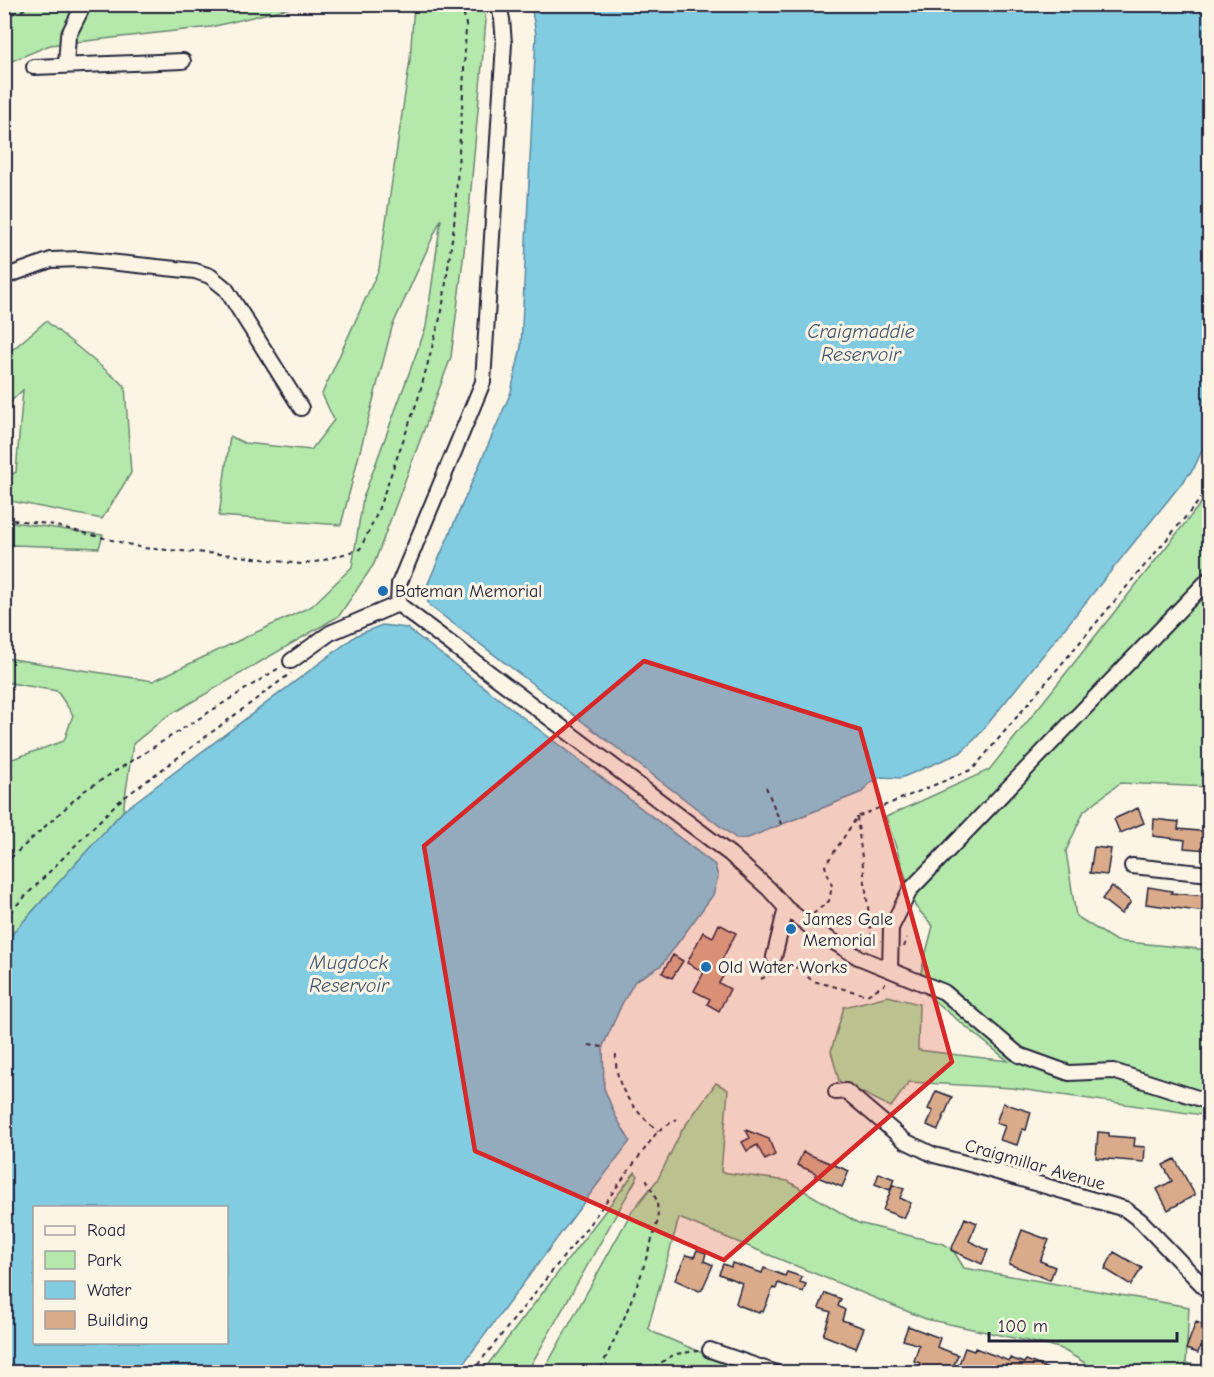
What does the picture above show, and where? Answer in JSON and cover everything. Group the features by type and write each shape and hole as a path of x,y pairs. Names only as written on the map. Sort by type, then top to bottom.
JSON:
{"street":[{"path":"66,65 68,36 84,4"},
{"path":"398,604 399,584 483,382 504,43 498,4"},
{"path":"34,67 183,61"},
{"path":"4,277 51,260 80,259 195,272 210,276 226,289 301,408"},
{"path":"884,967 891,928 910,890 1209,579"},
{"path":"292,667 330,633 398,604"},
{"path":"398,604 730,854 769,889 786,908 813,929 858,957 944,992 1019,1055 1069,1073 1113,1071 1209,1102"},
{"path":"1132,866 1209,874"},
{"path":"774,957 786,908"},
{"name":"Craigmillar Avenue","path":"836,1092 846,1091 905,1141 933,1155 1125,1209 1141,1221 1209,1293"},
{"path":"710,1350 774,1372"}],"path":[{"path":"4,17 39,4"},
{"path":"4,519 49,524 143,548 232,555 300,564 321,561 360,549 376,516 418,399 442,311 454,225 463,93 466,25 462,4"},
{"path":"813,929 813,913 829,902 832,886 825,866 857,817 973,769 1209,488"},
{"path":"4,864 84,790 292,667"},
{"path":"4,918 117,803 292,667"},
{"path":"766,787 781,824"},
{"path":"761,979 784,966 795,967 813,981 867,995 884,985 884,967 872,945 857,817"},
{"path":"903,951 907,938"},
{"path":"589,1045 603,1047"},
{"path":"616,1054 620,1086 641,1117 658,1131"},
{"path":"472,1372 588,1226 658,1131 677,1119"},
{"path":"597,1372 601,1368 641,1275 658,1220 657,1201 645,1176"},
{"path":"646,1372 675,1354 710,1350"},
{"path":"601,1368 619,1372"}],"highlighted area":[{"path":"644,661 860,729 952,1062 724,1260 475,1151 424,846"}],"green space":[{"path":"4,5 302,5 211,27 50,45 5,64"},
{"path":"414,5 482,5 486,20 469,211 451,357 374,564 339,616 166,717 133,744 123,811 5,942 4,762 64,741 73,715 57,691 5,682 5,658 153,681 312,606 352,567 363,498 426,327 441,219 392,327 341,525 219,516 230,436 244,443 311,450 334,420 322,394 379,269 410,60"},
{"path":"46,321 125,386 131,473 102,519 5,500 5,478 16,472 23,390 5,407 5,356"},
{"path":"1209,493 1209,787 1120,783 1084,811 1066,851 1076,916 1116,941 1209,950 1209,1116 1012,1088 909,1082 891,1107 839,1081 831,1051 844,1007 888,996 919,1004 918,1050 1008,1061 917,987 933,926 915,906 886,817 989,770"},
{"path":"5,521 103,535 99,548 13,545 5,547"},
{"path":"716,1083 728,1090 721,1172 788,1181 858,1223 944,1244 953,1250 964,1268 1189,1307 1186,1363 1210,1368 1209,1372 1100,1372 1060,1348 926,1319 679,1218 648,1328 722,1361 731,1372 543,1372 632,1211 658,1179 682,1130"},
{"path":"635,1172 638,1176 527,1372 482,1372"}],"water":[{"name":"Craigmaddie Reservoir","path":"531,5 1209,5 1210,432 1194,468 977,737 960,753 901,778 881,777 869,784 862,792 748,838 737,839 430,606 426,598 426,588 511,392 521,347 536,34"},
{"name":"Mugdock Reservoir","path":"382,625 407,628 715,865 718,877 713,895 661,966 635,981 603,1046 604,1088 615,1115 630,1141 457,1372 5,1372 5,942 123,811 357,635"}],"building":[{"path":"1138,808 1144,823 1120,833 1114,819"},
{"path":"1154,819 1179,822 1178,829 1209,832 1209,850 1184,848 1185,840 1153,836"},
{"path":"1094,847 1111,849 1107,875 1090,873"},
{"path":"1112,886 1131,902 1121,914 1102,899"},
{"path":"1148,887 1172,891 1171,893 1207,896 1205,912 1146,904"},
{"name":"Old Water Works","path":"719,924 736,933 717,969 725,973 719,983 730,989 719,1011 707,1004 710,999 694,991 704,972 687,963 703,932 713,937"},
{"path":"673,955 683,961 672,978 662,973"},
{"path":"936,1091 952,1097 938,1130 927,1125 933,1111 928,1109"},
{"path":"1003,1103 1031,1112 1026,1130 1022,1129 1017,1145 1000,1140 1005,1126 996,1123"},
{"path":"746,1130 769,1139 775,1155 765,1160 757,1145 747,1151 742,1142 750,1138"},
{"path":"1098,1132 1109,1133 1109,1136 1135,1138 1134,1146 1145,1147 1144,1162 1096,1158"},
{"path":"803,1152 849,1171 842,1187 815,1176 816,1173 797,1165"},
{"path":"1175,1159 1195,1195 1168,1210 1157,1189 1172,1181 1163,1165"},
{"path":"879,1173 894,1179 890,1190 875,1184"},
{"path":"893,1185 904,1189 900,1198 911,1203 904,1218 883,1210"},
{"path":"965,1218 977,1223 969,1241 988,1250 982,1264 951,1250"},
{"path":"1022,1230 1049,1240 1040,1261 1055,1267 1050,1280 1009,1264"},
{"path":"697,1250 706,1253 704,1261 713,1265 702,1290 699,1291 675,1280 686,1255 694,1257"},
{"path":"1114,1252 1142,1268 1131,1285 1105,1269"},
{"path":"732,1263 762,1273 764,1268 785,1276 787,1272 802,1277 800,1282 806,1284 803,1292 778,1283 776,1289 773,1288 763,1312 759,1313 736,1303 742,1283 719,1274 723,1264 731,1267"},
{"path":"825,1293 841,1299 838,1306 845,1310 842,1320 864,1328 856,1348 823,1335 831,1312 819,1308"},
{"path":"1196,1322 1209,1327 1209,1350 1200,1347 1198,1353 1186,1349"},
{"path":"908,1326 940,1338 937,1347 958,1355 951,1372 918,1372 920,1363 914,1361 919,1345 903,1340"},
{"path":"965,1348 974,1351 975,1348 1009,1361 1010,1358 1024,1363 1026,1360 1056,1372 981,1372 959,1364"}],"place":[{"name":"Bateman Memorial","path":"383,591"},
{"name":"James Gale Memorial","path":"791,929"},
{"name":"Old Water Works","path":"706,967"}]}
